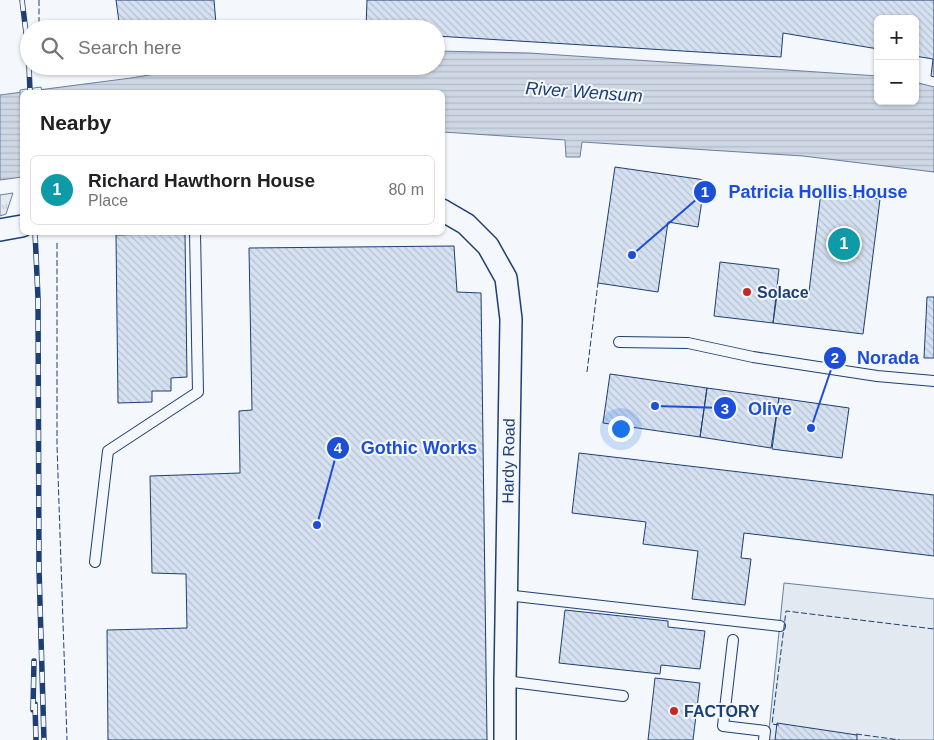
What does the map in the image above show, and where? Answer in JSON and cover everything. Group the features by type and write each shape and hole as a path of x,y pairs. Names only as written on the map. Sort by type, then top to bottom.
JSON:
{"street":[{"name":"Hardy Road","path":"445,212 466,224 488,246 506,278 511,319 506,595 506,740"},
{"path":"0,230 20,226"}],"lane":[{"path":"95,562 108,452 198,392 195,235"},
{"path":"619,342 688,342 762,359 877,376 934,381"},
{"path":"506,595 780,626"},
{"path":"733,640 723,726 765,731 764,740"},
{"path":"505,681 623,696"}],"green space":[{"path":"13,193 6,214 0,216 0,195"},
{"path":"784,583 934,599 934,740 768,740"}],"water":[{"name":"River Wensum","path":"445,51 529,53 874,76 874,105 919,105 919,83 934,87 934,172 803,156 582,142 580,157 566,157 565,140 445,132 445,90 38,90 149,75 445,75"},
{"path":"20,92 20,177 0,180 0,95"}],"pier":[{"path":"41,87 42,90 20,90"}],"building":[{"path":"116,0 214,0 216,20 119,20"},
{"path":"367,0 934,0 934,77 931,76 933,59 919,57 919,15 874,15 874,48 783,33 781,57 445,37 445,20 366,20"},
{"path":"615,167 705,180 698,227 668,222 658,292 598,283"},
{"path":"821,192 880,199 863,334 773,323 778,288 809,292"},
{"path":"116,235 185,235 187,377 171,378 171,391 152,391 152,402 118,403"},
{"path":"454,246 457,292 481,293 487,740 108,740 107,630 187,628 186,574 152,573 150,476 240,473 239,411 252,410 249,248"},
{"name":"Solace","path":"720,262 779,269 773,323 714,316"},
{"path":"927,297 934,297 934,358 924,358"},
{"path":"610,374 707,388 700,437 603,423"},
{"path":"707,388 779,398 771,448 700,437"},
{"path":"779,398 849,408 842,458 772,449"},
{"path":"579,453 934,495 934,556 744,533 741,558 751,559 745,605 692,599 698,551 643,544 646,522 572,513"},
{"path":"565,610 668,621 668,627 705,631 700,669 661,665 660,674 559,663"},
{"name":"FACTORY","path":"655,678 700,683 693,740 648,740"},
{"path":"777,723 857,735 857,740 775,740"}],"railway":[{"path":"22,0 24,20"},
{"path":"29,75 30,90"},
{"path":"35,235 38,298 39,569 44,740"},
{"path":"33,710 34,661"},
{"path":"35,704 36,740"}],"fence":[{"path":"39,0 39,20"},
{"path":"57,243 57,445 67,740"},
{"path":"587,372 598,283"},
{"path":"779,725 772,724 786,611 934,629"},
{"path":"856,734 900,740"}],"place":[{"name":"Richard Hawthorn House","path":"844,244"},
{"name":"Patricia Hollis House","path":"632,255"},
{"name":"Solace","path":"747,292"},
{"name":"Olive","path":"655,406"},
{"name":"Norada","path":"811,428"},
{"name":"Gothic Works","path":"317,525"},
{"name":"FACTORY","path":"674,711"}]}
